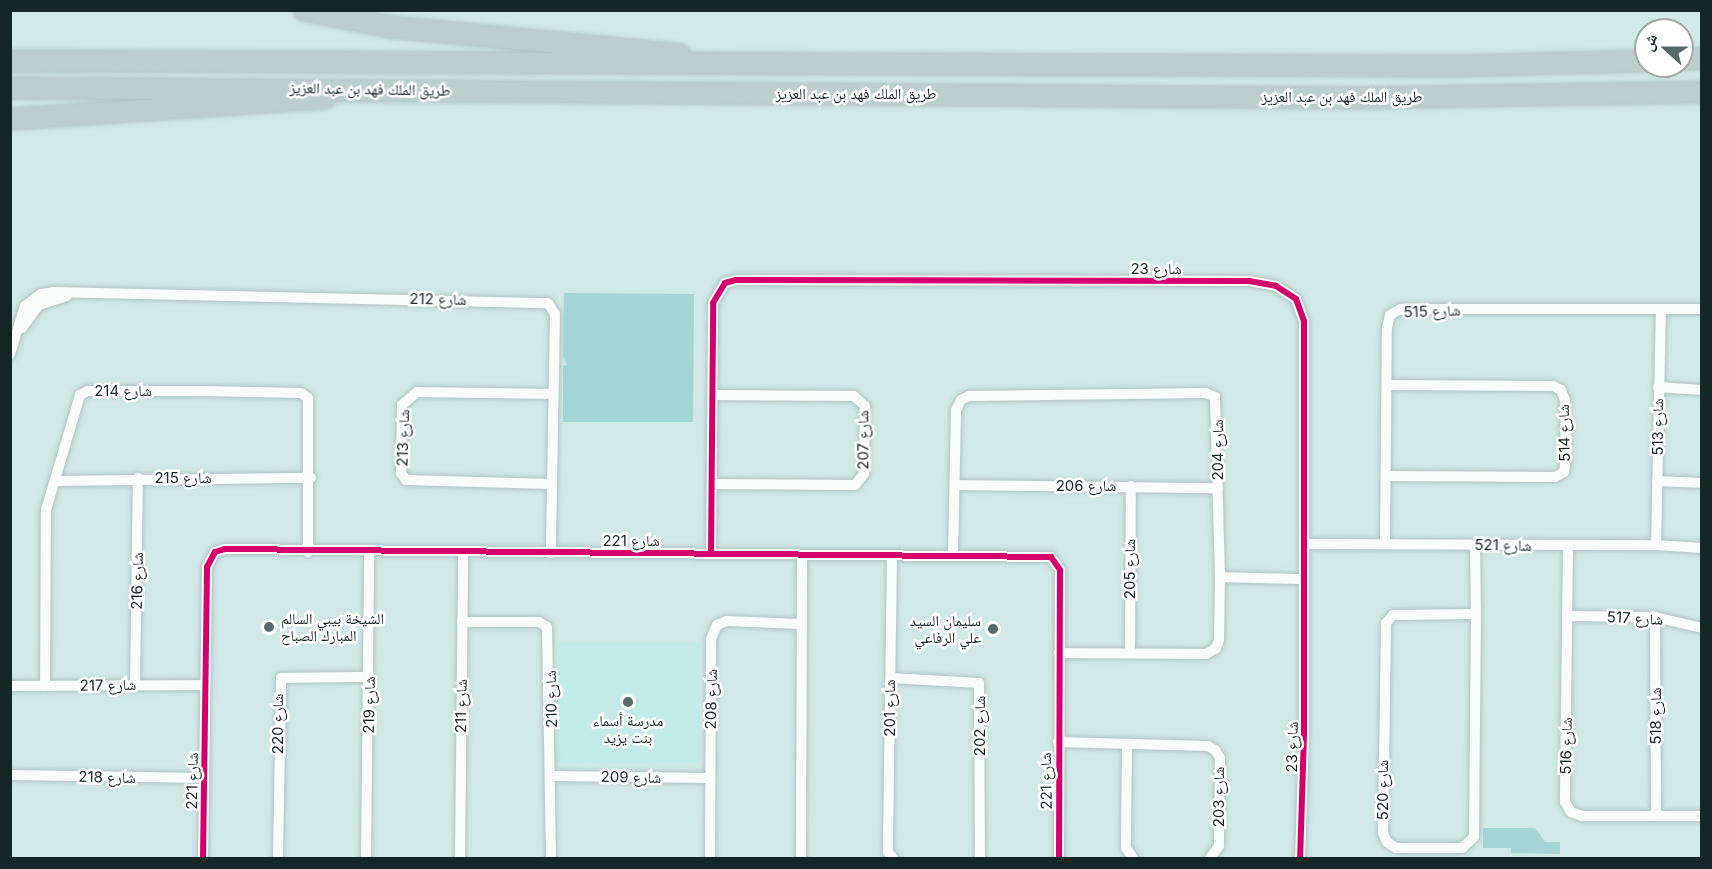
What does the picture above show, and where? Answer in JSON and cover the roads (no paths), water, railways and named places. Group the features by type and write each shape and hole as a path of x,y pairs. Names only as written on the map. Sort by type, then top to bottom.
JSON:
{"highway":[{"path":"304,10 390,27 630,48 739,64"},
{"name":"طريق الملك فهد بن عبد العزيز","path":"10,61 1457,66 1634,61"},
{"name":"طريق الملك فهد بن عبد العزيز","path":"10,88 1359,98 1701,92"},
{"path":"10,119 291,103 382,90"},
{"path":"1676,93 1701,100"}],"street":[{"name":"شارع 23","path":"711,554 713,303 725,283 736,280 1249,281 1276,286 1296,299 1305,321 1300,858"},
{"name":"شارع 212","path":"10,355 33,310 46,301 77,295 548,303 555,314 550,484 551,553"},
{"name":"شارع 515","path":"1385,543 1387,328 1390,315 1401,309 1701,309"},
{"name":"شارع 513","path":"1656,545 1661,310"},
{"name":"شارع 514","path":"1386,476 1555,477 1564,472 1566,460 1565,400 1561,390 1553,386 1388,385"},
{"path":"1658,387 1701,390"},
{"name":"شارع 214","path":"45,686 46,510 75,402 88,391 301,393 308,398 311,478 308,552"},
{"name":"شارع 213","path":"550,484 406,480 401,473 402,405 417,392 552,394"},
{"name":"شارع 204","path":"953,555 956,410 969,396 1206,393 1215,397 1218,404 1220,577 1219,640 1216,648 1206,654 1059,653"},
{"name":"شارع 207","path":"713,395 854,396 864,406 864,474 855,485 713,484"},
{"name":"شارع 215","path":"55,481 138,478 311,478"},
{"name":"شارع 216","path":"135,685 138,478"},
{"path":"1658,481 1701,483"},
{"name":"شارع 206","path":"955,485 1218,488"},
{"name":"شارع 205","path":"1130,653 1131,486"},
{"name":"شارع 521","path":"1304,544 1656,545 1701,548"},
{"name":"شارع 520","path":"1475,545 1476,614 1474,837 1462,848 1396,848 1387,842 1383,833 1386,623 1394,615 1476,614"},
{"name":"شارع 516","path":"1568,546 1565,802 1571,812 1582,816 1701,816"},
{"name":"شارع 221","path":"203,858 207,567 211,556 225,549 462,554 1052,557 1060,570 1059,858"},
{"name":"شارع 219","path":"366,858 369,552"},
{"name":"شارع 211","path":"460,858 462,554"},
{"name":"شارع 201","path":"892,555 888,852 893,858"},
{"path":"801,858 802,556"},
{"path":"1220,577 1303,579"},
{"name":"شارع 517","path":"1567,616 1655,617 1701,628"},
{"name":"شارع 518","path":"1655,617 1656,816"},
{"name":"شارع 208","path":"710,858 711,639 717,625 727,621 800,624"},
{"name":"شارع 210","path":"462,622 539,622 547,627 551,858"},
{"name":"شارع 220","path":"278,858 281,678 369,677"},
{"name":"شارع 202","path":"891,678 979,683 980,858"},
{"name":"شارع 217","path":"10,686 205,685"},
{"name":"شارع 203","path":"1058,742 1208,746 1215,750 1220,758 1219,846 1210,858"},
{"path":"1127,745 1126,848 1133,858"},
{"name":"شارع 218","path":"10,775 204,778"},
{"name":"شارع 209","path":"551,776 710,778"}],"place":[{"name":"الشيخة بيبي السالم المبارك الصباح","path":"269,627"},
{"name":"سليمان السيد علي الرفاعي","path":"993,629"},
{"name":"مدرسة أسماء بنت يزيد","path":"628,702"}]}
